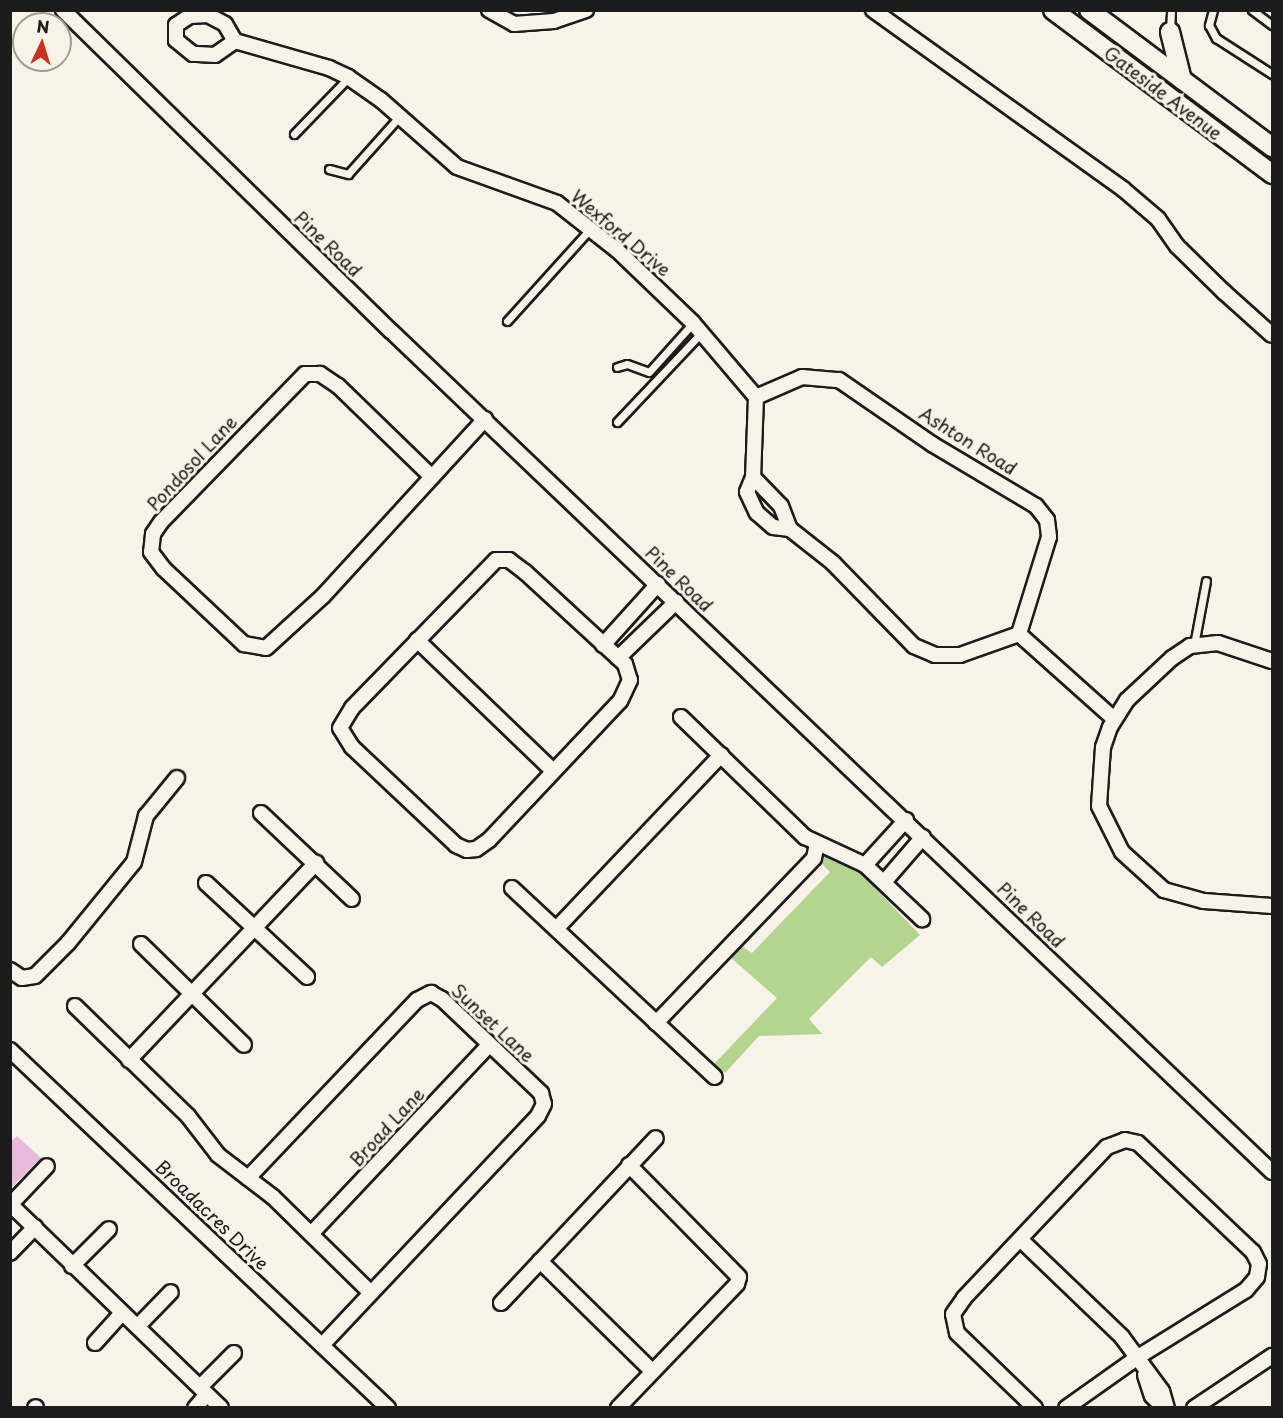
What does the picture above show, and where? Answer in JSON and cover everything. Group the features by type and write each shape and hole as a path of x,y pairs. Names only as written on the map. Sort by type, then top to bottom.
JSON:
{"street":[{"name":"Pine Road","path":"63,10 485,419 1272,1172"},
{"path":"489,10 514,24 554,21 586,10"},
{"path":"873,10 1123,189 1158,219 1177,246 1208,277 1272,335"},
{"name":"Gateside Avenue","path":"1053,10 1272,174"},
{"name":"Gateside Avenue","path":"1089,10 1163,57 1182,80 1272,147"},
{"path":"1170,32 1182,80"},
{"name":"Wexford Drive","path":"235,41 329,68 348,77 457,167 488,181 539,195 591,228 698,327 756,397"},
{"name":"Pondosol Lane","path":"432,477 327,377 316,373 304,374 161,522 153,534 151,552 164,569 244,644 266,648 318,600 432,477 485,419"},
{"name":"Ashton Road","path":"756,397 802,377 839,380 932,444 1036,506 1047,519 1049,537 1019,634"},
{"path":"756,397 753,477 747,492 750,504 773,527 790,529"},
{"path":"753,477 781,506 790,529 832,563 903,637 923,652 960,655 1019,634 1114,719"},
{"path":"503,559 525,572 618,658 629,673 625,694 489,840 476,849 467,850 456,845 352,747 340,732 347,715 417,640 489,564 503,559"},
{"path":"603,645 658,584"},
{"path":"618,658 676,602"},
{"path":"417,640 552,770"},
{"path":"1272,661 1226,645 1194,645 1172,658 1127,700 1114,719 1103,747 1099,806 1112,838 1128,859 1164,890 1186,898 1272,906"},
{"path":"681,717 805,837 865,865 885,881 922,920"},
{"path":"556,929 721,755"},
{"path":"10,970 22,978 35,976 68,943 134,862 146,816 177,778"},
{"path":"261,813 352,899"},
{"path":"865,865 906,820"},
{"path":"885,881 923,837"},
{"path":"657,1023 814,858 817,844"},
{"path":"129,1060 316,863"},
{"path":"206,883 307,977"},
{"path":"512,888 715,1077"},
{"path":"141,944 244,1045"},
{"name":"Sunset Lane","path":"248,1179 424,995 436,994 442,999 541,1093 543,1109 322,1345"},
{"path":"75,1006 188,1116 209,1146 273,1197 370,1292"},
{"name":"Broad Lane","path":"310,1234 489,1044"},
{"name":"Broadacres Drive","path":"10,1050 388,1407"},
{"path":"501,1303 656,1138"},
{"path":"1035,1407 964,1341 952,1319 964,1298 1107,1147 1125,1140 1145,1148 1253,1252 1259,1264 1257,1277 1246,1290 1141,1362 1066,1407"},
{"path":"618,1407 737,1284 739,1277 629,1165"},
{"path":"46,1166 11,1204 72,1266 221,1407"},
{"path":"10,1253 35,1227"},
{"path":"72,1266 109,1229"},
{"path":"1021,1240 1141,1362 1162,1391 1166,1407"},
{"path":"540,1261 652,1371"},
{"path":"138,1326 171,1292"},
{"path":"95,1343 122,1313"},
{"path":"195,1407 204,1390 234,1353"},
{"path":"1194,1407 1272,1356"}],"lane":[{"path":"1150,83 1163,57 1170,32 1171,10"},
{"path":"1213,10 1209,25 1216,38 1272,74"},
{"path":"1252,10 1272,25"},
{"path":"294,134 348,77"},
{"path":"329,169 348,174 399,117"},
{"path":"507,321 591,228"},
{"path":"616,367 627,364 649,372 698,327"},
{"path":"617,422 698,327"},
{"path":"1194,645 1206,581"}],"green space":[{"path":"824,856 856,868 920,935 882,967 871,957 809,1019 822,1034 759,1036 725,1073 714,1064 777,998 730,957 740,945 752,953 830,872 819,861"}],"building":[{"path":"17,1136 41,1158 10,1189 10,1142"}]}
